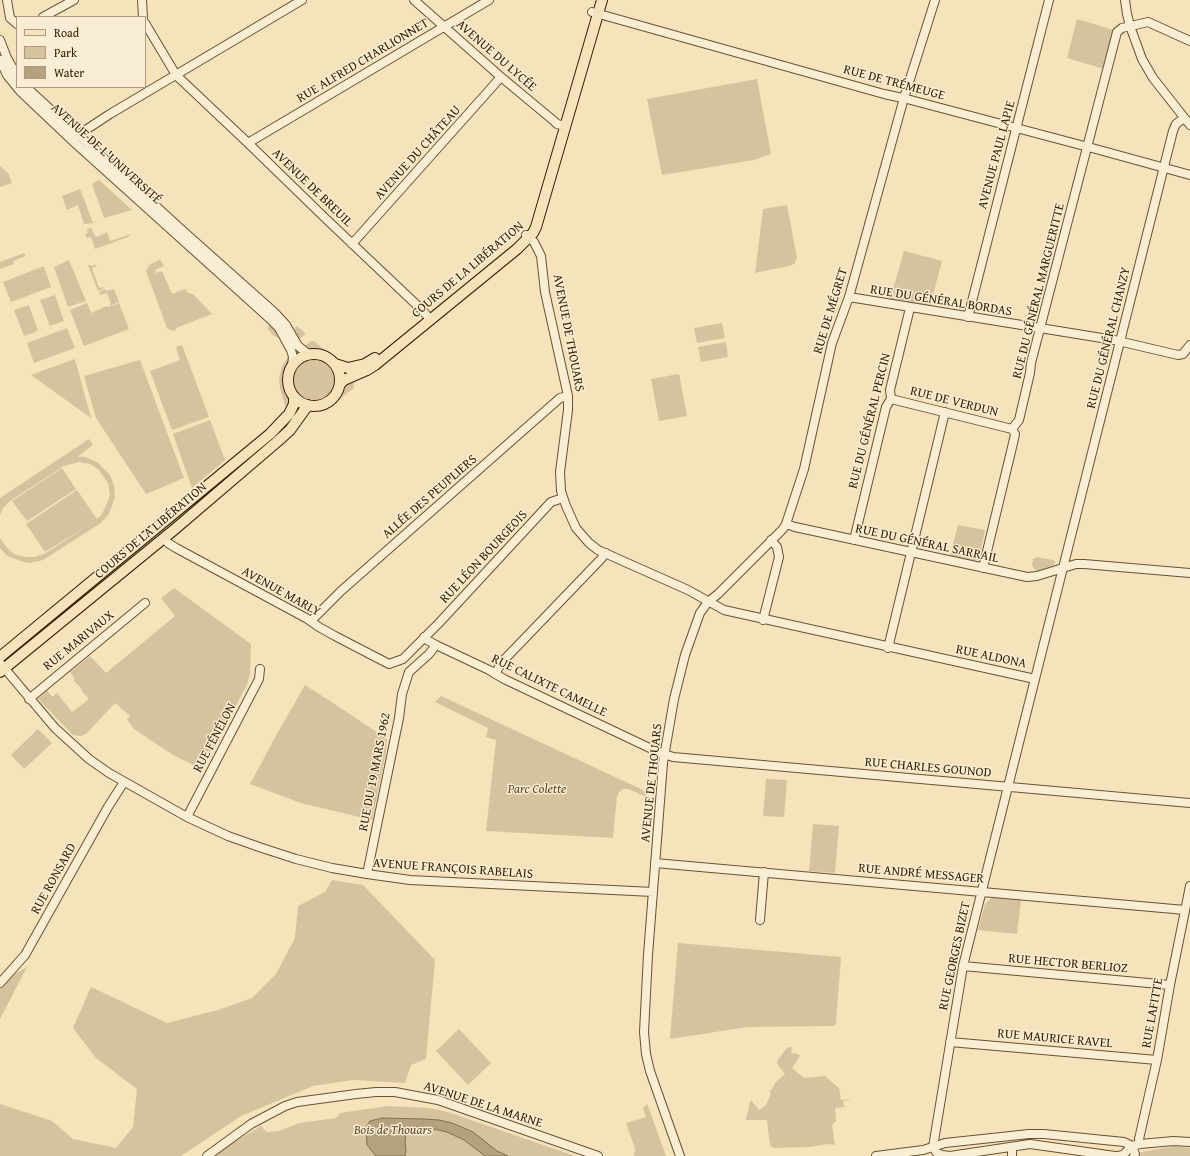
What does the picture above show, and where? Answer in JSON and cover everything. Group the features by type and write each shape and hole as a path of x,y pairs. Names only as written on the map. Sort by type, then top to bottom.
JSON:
{"main road":[{"name":"COURS DE LA LIBÉRATION","path":"595,0 595,13"},
{"name":"COURS DE LA LIBÉRATION","path":"334,364 348,368 372,360 428,317 527,236 595,13 602,0"},
{"name":"COURS DE LA LIBÉRATION","path":"340,384 344,380 368,370 375,365 428,317"},
{"path":"312,354 323,356 334,364 339,374 340,384 336,394 327,403 320,406 308,406 294,398 288,383 289,374 292,366 301,358 312,354"},
{"name":"COURS DE LA LIBÉRATION","path":"0,657 212,483 282,423 292,410 294,398"},
{"name":"COURS DE LA LIBÉRATION","path":"1,668 164,538 278,441 290,430 301,413 308,406"},
{"path":"164,538 166,530 171,524 198,500 212,483"},
{"path":"1,668 42,629 88,591 100,575"}],"street":[{"path":"7,0 10,18 16,23"},
{"path":"45,16 74,0"},
{"path":"142,0 143,16"},
{"path":"78,135 82,131 302,0"},
{"name":"AVENUE DU LYCÉE","path":"414,0 554,122 562,125"},
{"name":"RUE ALFRED CHARLIONNET","path":"248,142 489,0"},
{"name":"RUE DE MÉGRET","path":"708,602 718,594 783,529 786,524 804,468 832,343 849,297 904,98 936,0"},
{"name":"AVENUE PAUL LAPIE","path":"968,317 1049,0"},
{"path":"1125,0 1130,26 1142,59 1153,78 1190,125"},
{"name":"RUE DE TRÉMEUGE","path":"595,13 884,94 904,98 1190,175"},
{"path":"1130,26 1148,22 1190,41"},
{"name":"AVENUE DE BREUIL","path":"146,25 176,75 248,142 428,317"},
{"name":"RUE DU GÉNÉRAL MARGUERITTE","path":"983,568 1015,434 1012,429 1019,420 1030,373 1031,362 1117,32 1122,28 1130,26"},
{"name":"AVENUE DE L'UNIVERSITÉ","path":"0,40 8,67 16,83"},
{"name":"AVENUE DE L'UNIVERSITÉ","path":"0,60 16,75"},
{"name":"AVENUE DU CHÂTEAU","path":"352,244 501,77"},
{"name":"AVENUE DE L'UNIVERSITÉ","path":"18,88 76,144 274,312 286,326 298,346 307,353 312,354"},
{"name":"AVENUE DE L'UNIVERSITÉ","path":"27,88 270,318 279,328 291,350 293,357 292,366"},
{"name":"RUE DU GÉNÉRAL CHANZY","path":"1063,568 1173,131 1176,124 1184,118"},
{"name":"AVENUE DE THOUARS","path":"527,236 537,247 541,256 545,292 568,396 568,410 560,472 563,498 571,518 582,536 594,547 677,584 708,602 700,612 685,655 674,699 664,755 646,1001 645,1046 650,1071 680,1156"},
{"name":"RUE DU GÉNÉRAL BORDAS","path":"849,297 1120,342 1178,355 1183,354 1190,346"},
{"name":"RUE DU GÉNÉRAL PERCIN","path":"854,540 886,407 891,399 890,390 910,308"},
{"name":"ALLÉE DES PEUPLIERS","path":"311,621 341,591 560,398 568,396"},
{"name":"RUE DE VERDUN","path":"891,399 1012,429"},
{"path":"888,648 945,412"},
{"name":"RUE LÉON BOURGEOIS","path":"389,664 403,659 440,623 552,502 563,498"},
{"name":"RUE DU GÉNÉRAL SARRAIL","path":"786,524 794,527 1027,577 1037,576 1063,568"},
{"name":"AVENUE MARLY","path":"164,538 168,543 176,548 311,621 335,636 389,664"},
{"path":"763,620 779,557 777,547 771,540"},
{"path":"495,674 502,662 606,553"},
{"path":"1063,568 1076,564 1091,564 1190,574"},
{"name":"RUE ALDONA","path":"708,602 724,610 763,620 1035,679 1063,568"},
{"name":"RUE MARIVAUX","path":"29,698 145,603"},
{"name":"RUE CALIXTE CAMELLE","path":"424,637 436,645 664,755"},
{"name":"RUE DU 19 MARS 1962","path":"367,874 399,718 402,694 408,675 436,645"},
{"name":"AVENUE FRANÇOIS RABELAIS","path":"1,668 55,728 73,745 109,774 187,817 228,836 277,853 296,859 367,874 435,881 653,892"},
{"name":"RUE FÉNÉLON","path":"187,817 260,679 260,669"},
{"name":"RUE GEORGES BIZET","path":"932,1147 963,966 1035,679"},
{"name":"RUE CHARLES GOUNOD","path":"664,755 1190,803"},
{"name":"RUE RONSARD","path":"0,983 25,955 108,807 124,782"},
{"name":"RUE ANDRÉ MESSAGER","path":"655,863 1185,910"},
{"path":"760,920 764,872"},
{"name":"RUE LAFITTE","path":"1134,1156 1158,1060 1170,985 1190,886"},
{"name":"RUE HECTOR BERLIOZ","path":"963,966 1170,985"},
{"name":"RUE MAURICE RAVEL","path":"950,1042 1158,1060"},
{"name":"AVENUE DE LA MARNE","path":"207,1156 251,1124 270,1112 285,1106 297,1102 376,1092 395,1092 438,1100 598,1156"},
{"path":"876,1156 932,1147 945,1143 1029,1134 1044,1134 1124,1142 1136,1145 1173,1141 1190,1142"},
{"path":"932,1147 937,1153 950,1156 1030,1144 1120,1156 1136,1145"},
{"path":"1012,1147 1012,1156"}],"green space":[{"path":"1077,19 1114,30 1104,69 1067,58"},
{"path":"757,79 771,154 754,160 662,175 647,99"},
{"path":"0,166 9,174 12,183 0,187"},
{"path":"99,180 132,210 104,218 92,184"},
{"path":"80,189 93,223 84,224 78,205 67,210 62,196"},
{"path":"787,205 797,258 794,264 789,266 755,273 763,209"},
{"path":"91,228 96,237 107,232 110,241 131,234 128,237 95,249 91,237 87,238 85,234 88,233 87,229"},
{"path":"904,251 942,261 930,306 890,300"},
{"path":"24,253 26,256 13,261 14,264 0,269 0,262"},
{"path":"69,260 86,301 68,307 54,267"},
{"path":"159,260 164,266 155,270 156,273 162,271 172,294 185,289 188,293 193,294 212,314 176,328 175,331 167,328 146,271 149,265"},
{"path":"88,265 97,266 92,268 99,288 105,288 98,291"},
{"path":"44,266 51,287 11,302 3,282"},
{"path":"105,289 106,291 114,289 119,302 109,306 111,304 107,293 100,295 99,292"},
{"path":"55,295 64,321 50,326 40,300"},
{"path":"87,303 91,313 107,306 108,307 119,303 129,329 84,346 70,310"},
{"path":"29,305 38,331 24,336 14,310"},
{"path":"722,323 725,338 697,343 694,328"},
{"path":"271,324 280,336 279,338 274,336 267,328"},
{"path":"297,326 306,334 298,340 294,335 295,328"},
{"path":"67,328 75,348 34,363 27,343"},
{"path":"311,341 314,341 327,352 310,350 303,347"},
{"path":"726,342 728,357 701,362 698,347"},
{"path":"182,345 209,417 172,430 150,371 180,360 176,347"},
{"path":"290,354 284,377 284,386 289,399 289,405 285,406 279,379 282,366"},
{"path":"75,359 91,418 31,375"},
{"path":"140,360 184,478 146,494 96,418 84,376"},
{"path":"314,360 322,362 328,366 332,372 334,380 332,388 328,394 322,398 314,400 306,398 300,394 296,388 294,380 296,372 300,366 306,362"},
{"path":"679,374 687,416 659,421 651,379"},
{"path":"353,381 354,388 341,398 346,386"},
{"path":"210,420 225,460 192,488 173,434"},
{"path":"89,439 93,445 77,457 85,457 97,462 110,475 114,486 115,497 109,514 101,523 43,560 30,563 6,555 0,548 0,538 6,547 14,554 25,557 35,557 46,553 90,524 45,552 26,524 77,490 97,519 102,514 110,494 108,483 99,470 90,464 79,462 64,466 10,501 3,508 0,515 0,498"},
{"path":"62,468 76,489 27,521 12,501"},
{"path":"958,525 985,530 979,558 975,561 950,556"},
{"path":"1037,557 1053,560 1055,562 1054,565 1038,571 1035,570 1032,566 1033,559"},
{"path":"174,588 251,644 250,673 247,685 202,769 173,755 134,729 127,719 130,716 115,703 86,734 81,736 73,735 38,699 47,690 52,697 57,693 72,712 89,699 73,680 75,679 70,672 90,656 106,673 175,616 161,598"},
{"path":"305,685 387,739 386,752 372,820 301,803 250,784"},
{"name":"Parc Colette","path":"441,696 641,789 646,792 647,797 628,789 623,789 619,792 617,796 613,838 486,831 496,740 486,737 488,728 435,702"},
{"path":"38,729 52,743 24,769 11,755"},
{"path":"766,779 787,780 784,817 763,816"},
{"path":"813,824 839,826 835,873 809,871"},
{"path":"332,880 363,885 435,960 426,1059 411,1065 405,1083 353,1080 313,1086 241,1116 181,1156 0,1156 0,1104 52,1121 73,1139 116,1148 133,1127 137,1089 96,1058 73,1028 91,987 167,1023 218,1010 252,998 276,974 295,938 298,906 325,892"},
{"path":"993,897 1021,899 1017,934 978,930 985,904"},
{"path":"678,943 841,957 836,1024 834,1026 748,1027 670,1039"},
{"path":"27,967 0,1019 0,986 13,975"},
{"path":"459,1029 491,1063 468,1085 436,1051"},
{"path":"792,1047 791,1053 798,1054 800,1056 792,1068 804,1078 825,1076 839,1088 841,1100 853,1099 843,1101 844,1106 847,1107 835,1108 836,1121 832,1125 835,1145 827,1144 809,1147 775,1148 770,1146 767,1120 746,1120 751,1100 759,1110 766,1105 771,1093 769,1091 785,1074 778,1065 777,1061 786,1049"},
{"path":"647,1104 666,1156 634,1156 635,1149 626,1123 646,1117 643,1108"},
{"name":"Bois de Thouars","path":"388,1106 428,1108 448,1112 575,1156 211,1156 261,1126 267,1132 279,1131 299,1123 336,1118 340,1113"},
{"path":"1174,1146 1190,1148 1190,1156 1139,1156 1141,1152"}],"water":[{"path":"382,1118 439,1120 452,1123 473,1132 497,1151 508,1156 485,1156 464,1140 447,1132 425,1127 415,1127 409,1129 406,1134 405,1156 376,1156 367,1145 366,1127 370,1121"}]}
